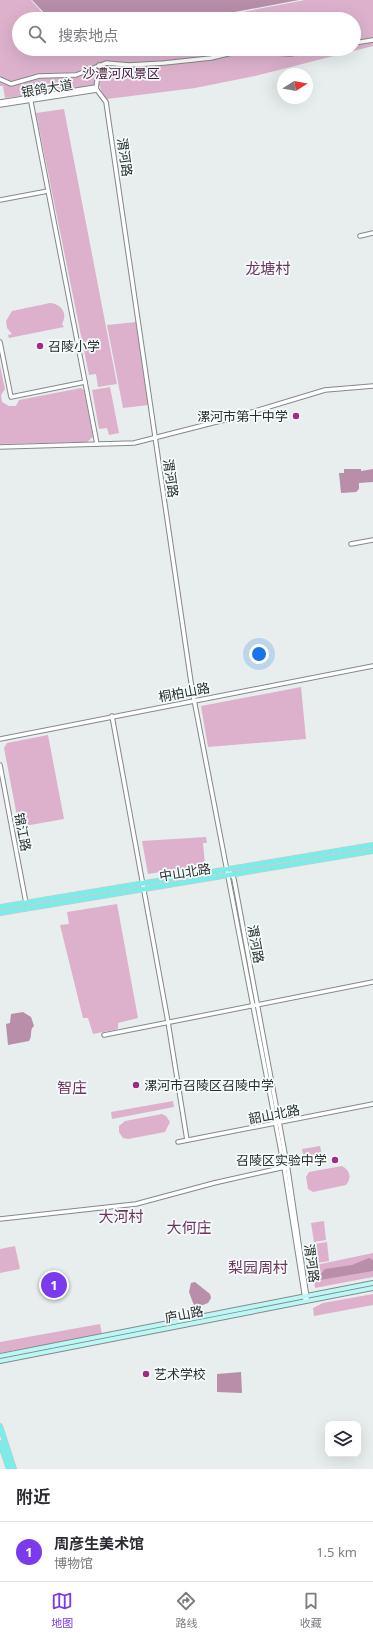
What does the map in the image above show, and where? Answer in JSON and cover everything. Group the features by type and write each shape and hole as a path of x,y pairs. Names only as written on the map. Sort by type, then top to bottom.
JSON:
{"main road":[{"name":"中山北路","path":"0,913 227,870 373,845"},
{"name":"中山北路","path":"0,907 231,875 373,850"},
{"name":"庐山路","path":"0,1356 373,1283"},
{"name":"庐山路","path":"0,1361 373,1288"},
{"path":"0,1426 14,1469"},
{"path":"0,1443 9,1469"}],"street":[{"path":"361,42 373,40"},
{"path":"0,79 11,84 39,76 76,75 106,63 129,65 164,63 219,56"},
{"path":"96,89 99,65"},
{"name":"银鸽大道","path":"0,104 96,89"},
{"name":"渭河路","path":"96,89 106,102 194,700 227,870 231,875 278,1123 306,1301"},
{"path":"30,99 97,444"},
{"path":"0,200 48,190"},
{"path":"360,236 373,233"},
{"path":"0,342 11,397 85,382"},
{"path":"0,447 134,443 232,418 325,390 373,386"},
{"path":"351,544 373,540"},
{"name":"桐柏山路","path":"0,739 373,666"},
{"path":"112,716 168,1022 187,1140"},
{"name":"锦江路","path":"0,765 26,903"},
{"path":"104,1035 373,982"},
{"name":"韶山北路","path":"178,1142 373,1104"},
{"path":"0,1219 136,1204 214,1183 286,1167"}],"green space":[{"name":"沙澧河风景区","path":"0,0 31,0 42,12 12,12 12,56 334,56 286,68 277,68 277,70 255,76 195,88 107,99 101,92 100,86 5,98 3,86 0,86"},
{"name":"沙澧河风景区","path":"305,0 373,0 373,46 361,49 361,12 242,12"},
{"path":"64,109 117,384 98,387 96,374 89,375 36,113"},
{"path":"50,303 58,305 63,310 64,320 62,324 64,327 9,338 8,335 12,334 7,328 6,321 12,311"},
{"path":"136,322 148,405 123,408 107,325"},
{"path":"0,366 5,389 1,395 2,402 9,406 16,406 19,400 81,388 84,390 93,437 87,442 0,444"},
{"path":"110,387 119,433 109,435 107,428 99,429 92,390"},
{"path":"301,687 306,739 208,747 201,706"},
{"path":"48,735 64,819 19,827 4,748 7,743"},
{"path":"206,837 207,843 203,843 205,865 148,874 142,841"},
{"path":"117,904 138,1018 118,1023 118,1029 93,1034 88,1018 83,1018 60,925 69,924 67,912"},
{"path":"173,1101 174,1107 112,1119 111,1112"},
{"path":"162,1114 166,1116 170,1122 165,1132 128,1139 123,1138 119,1132 119,1126 125,1121"},
{"path":"320,1146 323,1160 305,1163 302,1149"},
{"path":"342,1166 349,1174 349,1180 346,1185 313,1192 308,1189 306,1177 309,1172"},
{"path":"324,1221 326,1240 314,1242 311,1223"},
{"path":"327,1242 329,1261 317,1263 314,1244"},
{"path":"15,1246 20,1269 0,1273 0,1249"},
{"path":"373,1253 373,1277 315,1288 311,1266"},
{"path":"373,1294 373,1305 314,1316 313,1308 323,1303"},
{"path":"100,1324 102,1334 0,1353 0,1342"}],"shaded area":[{"path":"32,0 299,0 235,12 43,12"},
{"path":"344,469 361,469 361,471 373,469 373,482 359,483 359,489 356,492 341,493 339,473 344,473"},
{"path":"23,1012 31,1017 34,1026 30,1039 29,1041 8,1045 6,1024 10,1023 11,1014"},
{"path":"369,1258 373,1260 373,1271 320,1280 318,1277 325,1269 352,1265"},
{"path":"195,1282 210,1294 211,1298 208,1303 195,1308 189,1292 191,1283"},
{"path":"241,1372 242,1393 217,1392 217,1374"}],"place":[{"name":"召陵小学","path":"40,346"},
{"name":"漯河市第十中学","path":"296,416"},
{"name":"漯河市召陵区召陵中学","path":"136,1085"},
{"name":"召陵区实验中学","path":"335,1160"},
{"name":"周彦生美术馆","path":"54,1285"},
{"name":"艺术学校","path":"146,1374"}],"district":[{"name":"龙塘村","path":"268,268"},
{"name":"智庄","path":"72,1087"},
{"name":"大河村","path":"121,1216"},
{"name":"大何庄","path":"189,1227"},
{"name":"梨园周村","path":"258,1267"}]}
